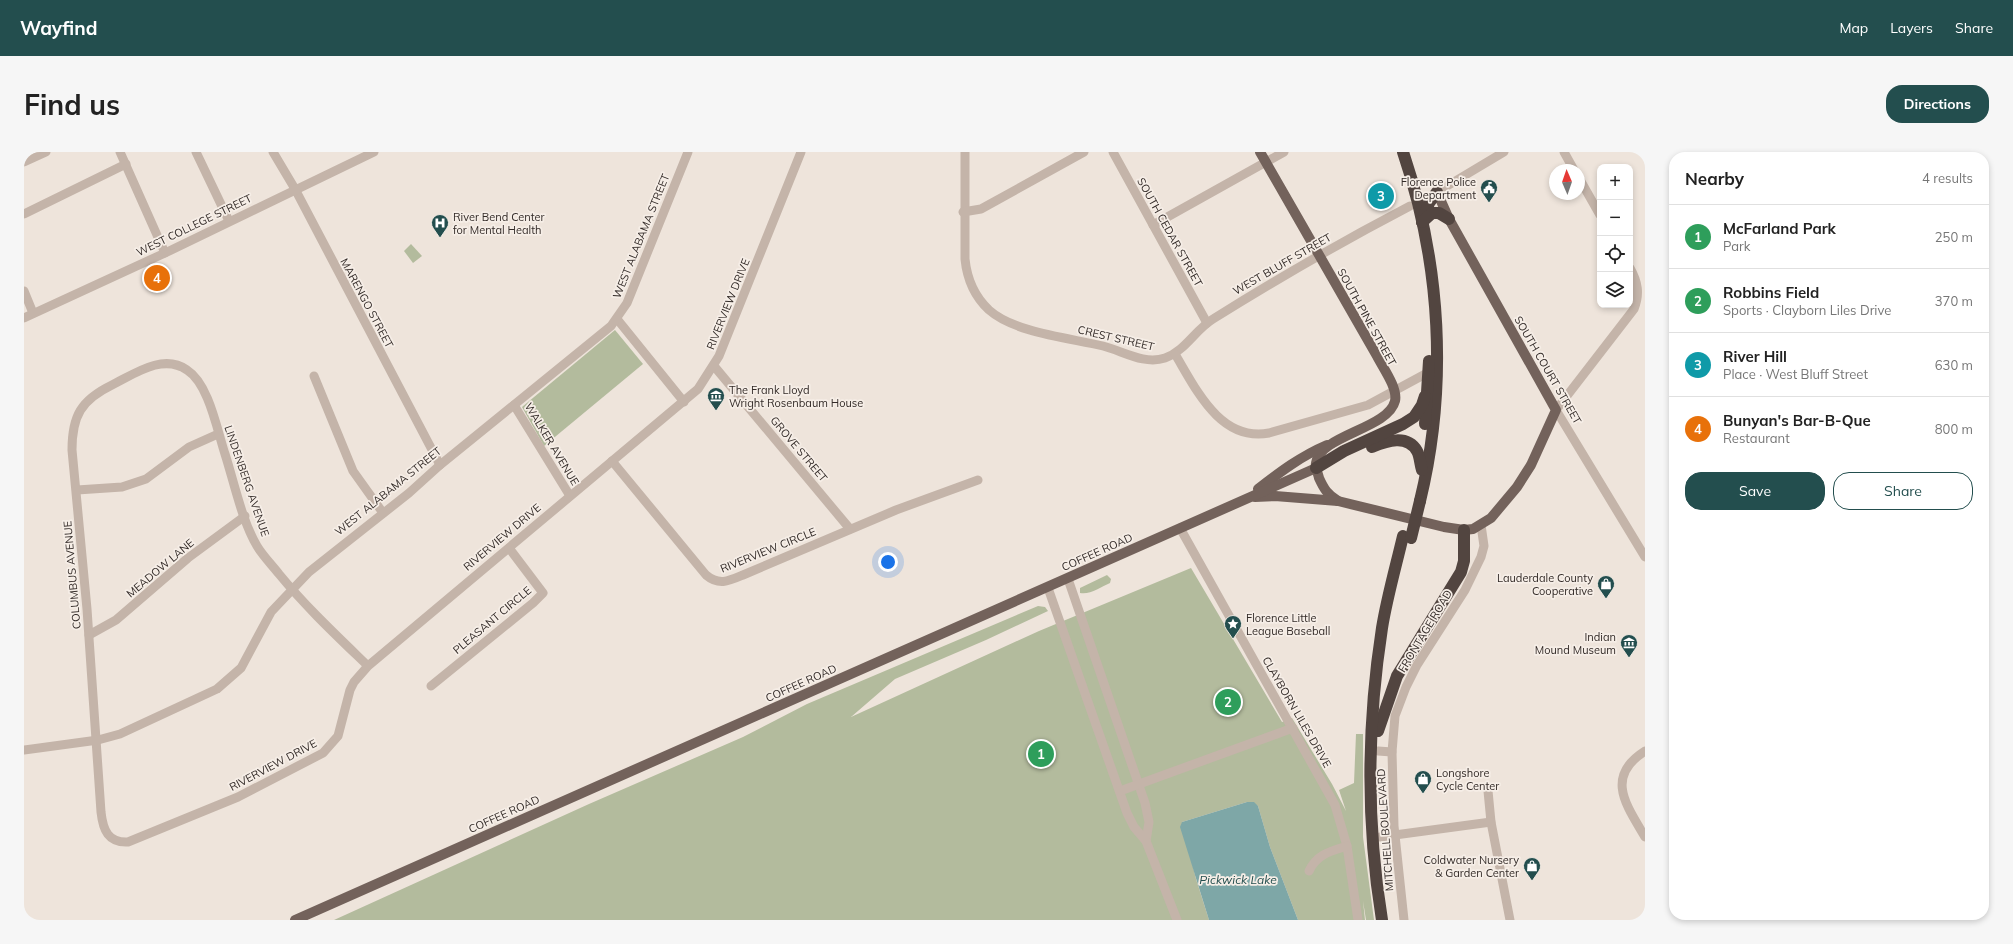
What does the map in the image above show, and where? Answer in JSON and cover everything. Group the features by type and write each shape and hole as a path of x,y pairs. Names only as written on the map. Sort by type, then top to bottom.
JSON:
{"highway":[{"path":"1394,152 1417,236 1426,294 1429,342 1428,378 1422,470 1416,501"},
{"path":"1382,920 1372,837 1370,798 1370,743 1376,673 1382,627 1407,537 1432,436 1437,357 1434,301 1422,222 1403,152"},
{"path":"1414,191 1427,194 1437,192"},
{"path":"1422,222 1429,203 1437,192"},
{"path":"1422,222 1432,213 1439,213 1450,219"},
{"path":"1316,468 1344,451 1403,424 1414,417 1422,405 1428,378"},
{"path":"1316,468 1382,443 1396,440 1411,445 1417,451 1422,470"},
{"path":"1378,731 1397,676 1461,572 1464,561 1464,530"},
{"path":"1389,920 1383,876 1377,797 1378,731 1389,638 1407,537"}],"main road":[{"name":"SOUTH PINE STREET","path":"1260,152 1377,356 1394,390"},
{"name":"SOUTH COURT STREET","path":"1437,192 1450,219 1556,410"},
{"path":"1247,497 1291,464 1312,451 1368,425 1391,410 1395,400 1394,390"},
{"path":"1247,497 1275,496 1338,501 1444,527 1464,530 1481,525 1498,511 1532,465 1556,410"},
{"path":"1334,442 1319,456 1316,463 1316,468 1324,490 1338,501"},
{"name":"COFFEE ROAD","path":"295,920 1048,588 1247,497 1316,468"}],"street":[{"path":"24,162 46,152"},
{"path":"120,152 165,253"},
{"path":"196,152 229,221"},
{"name":"MARENGO STREET","path":"273,152 295,189 440,465"},
{"name":"WEST COLLEGE STREET","path":"24,318 165,253 374,152"},
{"name":"WEST ALABAMA STREET","path":"24,750 98,740 120,734 203,696 230,680 246,662 271,612 309,572 339,546 383,513 617,319 627,303 688,152"},
{"name":"RIVERVIEW DRIVE","path":"124,842 165,828 238,797 323,753 338,736 350,690 354,682 368,666 684,402 704,383 714,366 797,166 801,152"},
{"name":"CREST STREET","path":"965,152 963,212 967,275 978,297 994,314 1036,331 1116,350 1138,358 1154,360 1175,354"},
{"path":"963,212 981,209 1084,152"},
{"name":"SOUTH CEDAR STREET","path":"1113,152 1207,323"},
{"path":"1153,225 1284,152"},
{"path":"1437,192 1504,152"},
{"path":"1564,152 1571,164"},
{"path":"24,214 126,164"},
{"path":"1585,189 1597,210"},
{"name":"WEST BLUFF STREET","path":"1175,354 1207,323 1371,225 1410,206"},
{"path":"1556,410 1629,317 1637,302 1638,293 1635,277 1632,272"},
{"path":"24,291 34,313"},
{"path":"617,319 684,402"},
{"path":"1175,354 1197,390 1216,416 1237,430 1253,434 1269,433 1368,405 1394,390 1428,378"},
{"name":"COLUMBUS AVENUE","path":"124,842 113,840 107,835 104,828 77,490 72,450 72,434 76,418 84,405 102,390 152,366 167,363 182,366"},
{"name":"LINDENBERG AVENUE","path":"182,366 194,376 203,389 245,516 257,546 292,590 368,666"},
{"name":"GROVE STREET","path":"714,366 850,529"},
{"path":"314,376 353,471 383,513"},
{"name":"WALKER AVENUE","path":"514,405 570,496"},
{"name":"SOUTH COURT STREET","path":"1556,410 1645,557"},
{"path":"77,490 122,487 146,479 189,447 218,434"},
{"name":"RIVERVIEW CIRCLE","path":"612,461 706,576 719,582 728,581 896,510 978,480"},
{"name":"MEADOW LANE","path":"89,635 116,620 188,558 245,516"},
{"name":"FRONTAGE ROAD","path":"1392,752 1394,724 1399,702 1417,665 1473,576 1484,546 1481,525"},
{"name":"CLAYBORN LILES DRIVE","path":"1180,528 1335,805 1347,846 1358,920"},
{"name":"PLEASANT CIRCLE","path":"431,686 533,603 543,593 509,548"},
{"path":"1068,579 1139,784 1149,822 1146,841"},
{"path":"1048,588 1127,813 1134,828 1146,841 1177,920"},
{"path":"1120,791 1293,728"},
{"path":"1378,751 1392,752"},
{"path":"1645,751 1630,762 1622,776 1622,791 1627,806 1645,838"},
{"name":"MITCHELL BOULEVARD","path":"1392,752 1395,836 1404,920"},
{"path":"1488,790 1491,822 1510,920"},
{"path":"1380,837 1491,822"},
{"path":"1309,870 1313,863 1324,853 1347,846"}],"green space":[{"path":"411,244 422,256 413,263 404,251"},
{"path":"615,330 643,364 544,446 522,407"},
{"path":"1191,568 1282,722 1292,718 1332,784 1346,811 1339,790 1354,783 1356,734 1363,734 1363,837 1374,920 1366,920 1363,901 1365,920 1298,920 1270,847 1258,806 1247,802 1182,822 1196,879 1209,920 334,920 589,804 743,737 807,704 1038,606 1045,607 1048,611 986,640 895,679 851,717 1039,631"},
{"path":"1107,575 1111,579 1110,583 1092,592 1080,593 1080,588"}],"water":[{"name":"Pickwick Lake","path":"1247,802 1254,802 1258,806 1270,847 1298,920 1209,920 1180,827 1182,822"}],"place":[{"name":"River Hill","path":"1381,196"},
{"name":"Florence Police Department","path":"1489,203"},
{"name":"River Bend Center for Mental Health","path":"440,238"},
{"name":"Bunyan's Bar-B-Que","path":"157,278"},
{"name":"The Frank Lloyd Wright Rosenbaum House","path":"716,411"},
{"name":"Lauderdale County Cooperative","path":"1606,599"},
{"name":"Florence Little League Baseball","path":"1233,639"},
{"name":"Indian Mound Museum","path":"1629,658"},
{"name":"Robbins Field","path":"1228,702"},
{"name":"McFarland Park","path":"1041,754"},
{"name":"Longshore Cycle Center","path":"1423,794"},
{"name":"Coldwater Nursery & Garden Center","path":"1532,881"}]}
